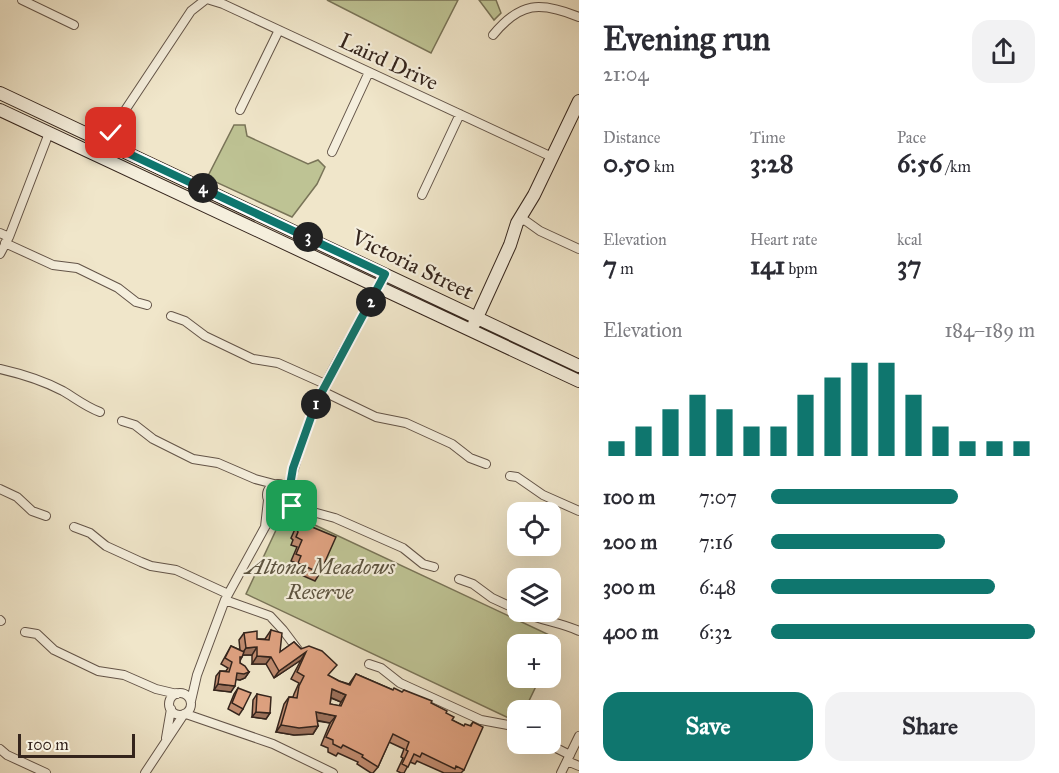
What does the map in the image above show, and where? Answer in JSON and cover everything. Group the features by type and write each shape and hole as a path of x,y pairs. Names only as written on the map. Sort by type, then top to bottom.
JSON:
{"street":[{"path":"22,0 74,25"},
{"path":"104,142 191,11 205,0"},
{"name":"Laird Drive","path":"210,0 552,157"},
{"path":"493,35 506,19 522,9 544,7 579,17"},
{"path":"240,110 279,30"},
{"path":"332,152 369,72"},
{"name":"Victoria Street","path":"0,93 579,366"},
{"path":"471,331 579,100"},
{"name":"Victoria Street","path":"0,110 579,381"},
{"path":"422,195 460,114"},
{"path":"0,254 56,120"},
{"path":"522,222 579,249"},
{"path":"5,238 53,265 77,268 118,288 136,302 147,305"},
{"path":"145,773 165,741 190,709 197,675 226,597 265,527 288,493 293,468 323,388 385,274"},
{"path":"171,316 185,321 201,334 253,358 278,363 376,417 406,423 452,444 470,458 486,464"},
{"path":"0,369 28,375 63,392 86,407 100,412"},
{"path":"122,421 135,425 153,440 193,459 218,463 255,479 284,486 300,508"},
{"path":"265,527 268,489 293,468"},
{"path":"510,476 523,480 543,495 579,511"},
{"path":"255,479 273,504 300,508 335,518 402,548 423,564 434,567"},
{"path":"0,489 17,497 32,511 46,516"},
{"path":"74,527 90,533 106,546 123,554 151,566 176,570 226,597 270,616 284,630 298,650"},
{"path":"459,579 473,584 492,598 507,605"},
{"path":"555,622 566,624 579,631"},
{"path":"25,632 37,634 54,650 98,670 124,675 156,689 187,695 199,713 209,721"},
{"path":"369,664 381,668 400,683 484,722 507,726"},
{"path":"165,741 171,699 197,675"},
{"path":"156,689 176,714 185,714 209,721 273,744 333,773"},
{"path":"561,773 579,736"},
{"path":"0,749 7,755 46,773"},
{"path":"561,753 579,766"}],"green space":[{"path":"327,0 458,0 431,53"},
{"path":"479,0 496,0 501,13 494,20"},
{"path":"234,125 245,125 247,136 308,164 318,160 325,167 317,184 292,217 207,178"},
{"name":"Altona Meadows Reserve","path":"285,511 507,615 507,622 522,622 547,634 507,634 507,688 535,688 529,700 507,700 507,717 246,594"}],"building":[{"path":"300,522 336,537 320,573 298,563 301,556 296,554 302,540 296,537"},
{"path":"271,630 282,633 280,652 294,642 301,649 309,646 322,651 337,665 328,675 339,681 350,685 356,674 393,690 394,688 402,692 404,690 432,701 431,703 454,717 452,720 464,726 465,724 471,726 473,722 483,727 464,770 456,766 455,769 422,753 420,757 414,754 408,767 402,764 409,742 393,734 378,767 362,757 363,755 343,745 341,748 326,737 336,716 316,712 318,726 299,728 281,725 289,697 297,698 304,676 297,672 306,652 279,671 271,657 257,656 257,647 246,648 244,633 257,631 257,639 269,640","holes":["332,689 346,695 341,706 330,704"]},
{"path":"231,646 244,652 240,657 240,663 249,672 237,673 235,686 218,684 220,671 229,672 232,662 225,658"},
{"path":"238,688 251,693 243,709 232,703"},
{"path":"257,694 271,697 270,713 256,712"}],"route":[{"path":"111,133 104,142 385,274 316,403 293,468 289,495 283,504 292,506"}]}
